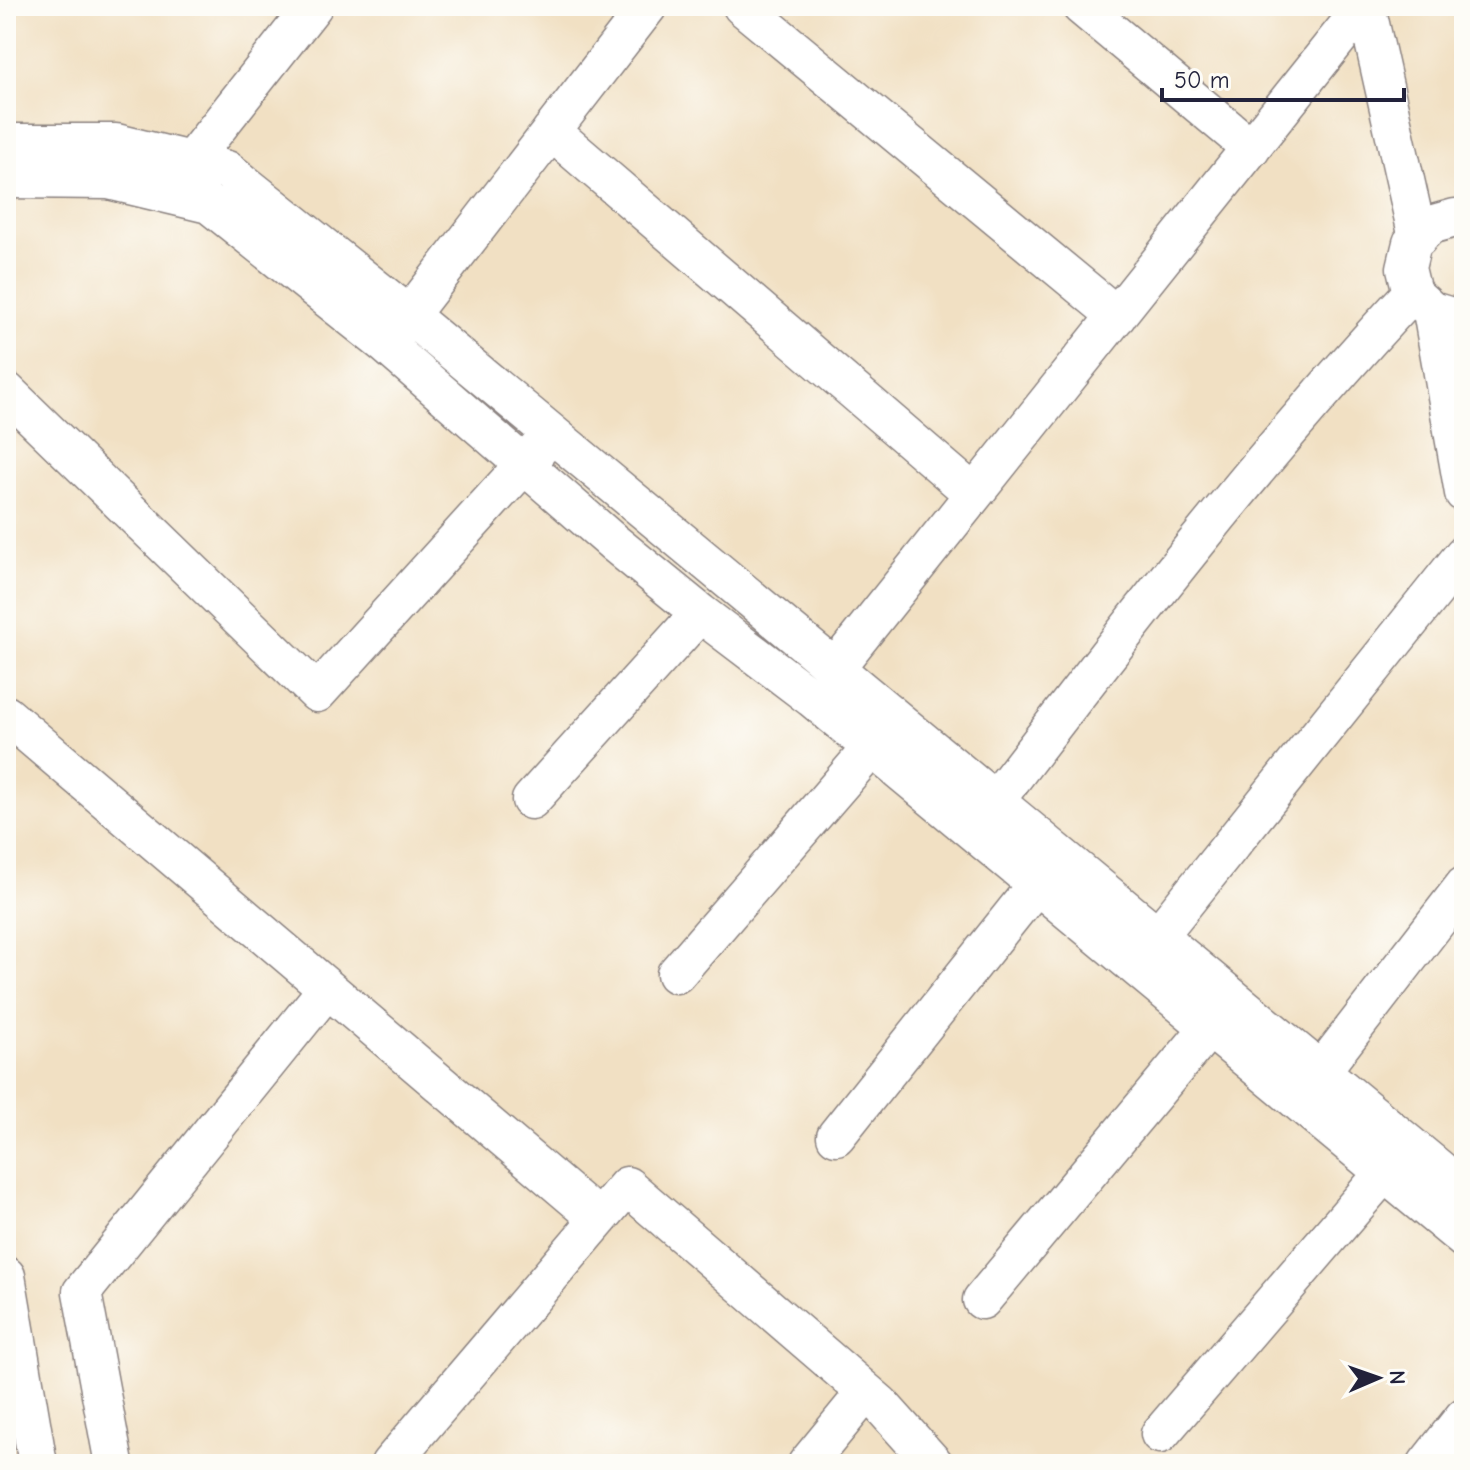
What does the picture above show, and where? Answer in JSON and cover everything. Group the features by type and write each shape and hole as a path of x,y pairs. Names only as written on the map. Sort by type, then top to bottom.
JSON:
{"street":[{"path":"182,198 191,161 313,6"},
{"path":"386,345 648,6"},
{"path":"742,6 1117,316"},
{"path":"1081,6 1251,148"},
{"path":"835,668 1365,6"},
{"path":"1365,6 1418,238"},
{"path":"551,131 974,494"},
{"path":"6,143 116,143 227,170 410,316 1464,1190"},
{"path":"6,179 109,180 209,204 386,345 613,542 812,698 1464,1239"},
{"path":"1464,221 1455,218 1430,225 1412,243 1406,268 1436,306 1464,493"},
{"path":"995,801 1148,601 1361,347 1436,306"},
{"path":"6,391 317,693 552,434"},
{"path":"1158,936 1464,554"},
{"path":"531,800 700,613"},
{"path":"6,715 599,1219"},
{"path":"676,974 897,719"},
{"path":"836,1136 1037,884"},
{"path":"1321,1071 1464,886"},
{"path":"114,1464 82,1292 327,989"},
{"path":"982,1300 1233,999"},
{"path":"1160,1434 1384,1173"},
{"path":"390,1464 627,1186 880,1404 934,1464"},
{"path":"6,1276 38,1464"},
{"path":"807,1464 866,1392"},
{"path":"1427,1464 1464,1417"}]}
